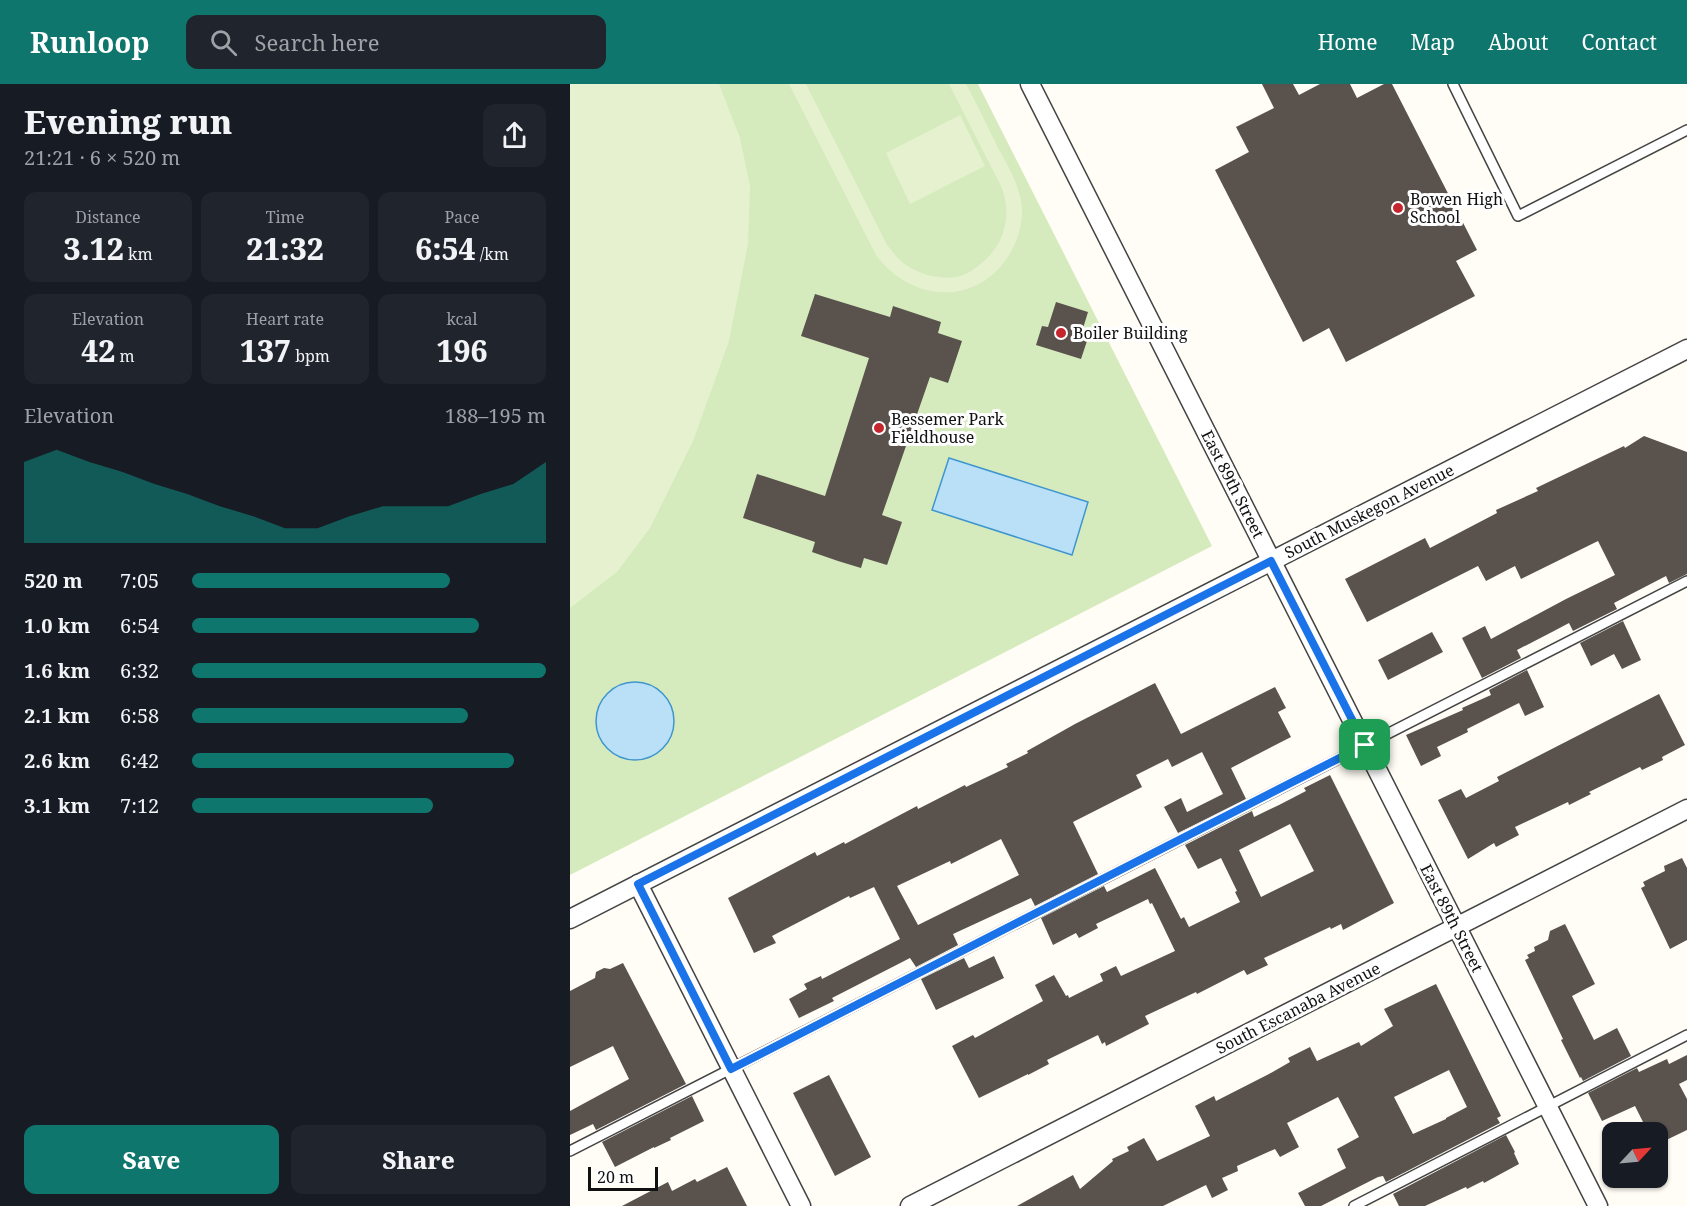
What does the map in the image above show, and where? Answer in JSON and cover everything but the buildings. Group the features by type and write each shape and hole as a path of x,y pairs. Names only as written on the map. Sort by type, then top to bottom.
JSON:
{"street":[{"name":"East 89th Street","path":"1030,84 1598,1206"},
{"name":"South Muskegon Avenue","path":"570,919 1687,349"},
{"name":"South Escanaba Avenue","path":"910,1206 1687,809"},
{"path":"638,884 801,1206"}],"lane":[{"path":"1453,84 1518,216 1687,130"},
{"path":"570,1152 1687,581"},
{"path":"1354,1206 1687,1035"}],"green space":[{"path":"570,84 978,84 1212,546 570,875"},
{"path":"570,84 719,84 740,138 750,186 748,244 729,341 693,441 650,528 617,572 570,608"},
{"path":"789,84 806,84 892,252 914,270 945,278 963,275 983,262 997,245 1005,227 1006,206 1001,186 949,84 966,84 1013,177 1021,201 1020,231 1005,261 991,276 975,286 957,291 939,292 922,289 889,270 876,255"},
{"path":"960,115 985,166 910,204 886,153"}],"water":[{"path":"949,458 1088,502 1072,555 932,510"},
{"path":"627,682 643,682 657,688 668,699 674,713 674,729 668,743 657,754 643,760 627,760 613,754 602,743 596,729 596,713 602,699 613,688"}],"place":[{"name":"Bowen High School","path":"1398,208"},
{"name":"Boiler Building","path":"1061,333"},
{"name":"Bessemer Park Fieldhouse","path":"879,428"}],"route":[{"path":"1271,561 1365,745 731,1069 638,884 1271,561"}]}
